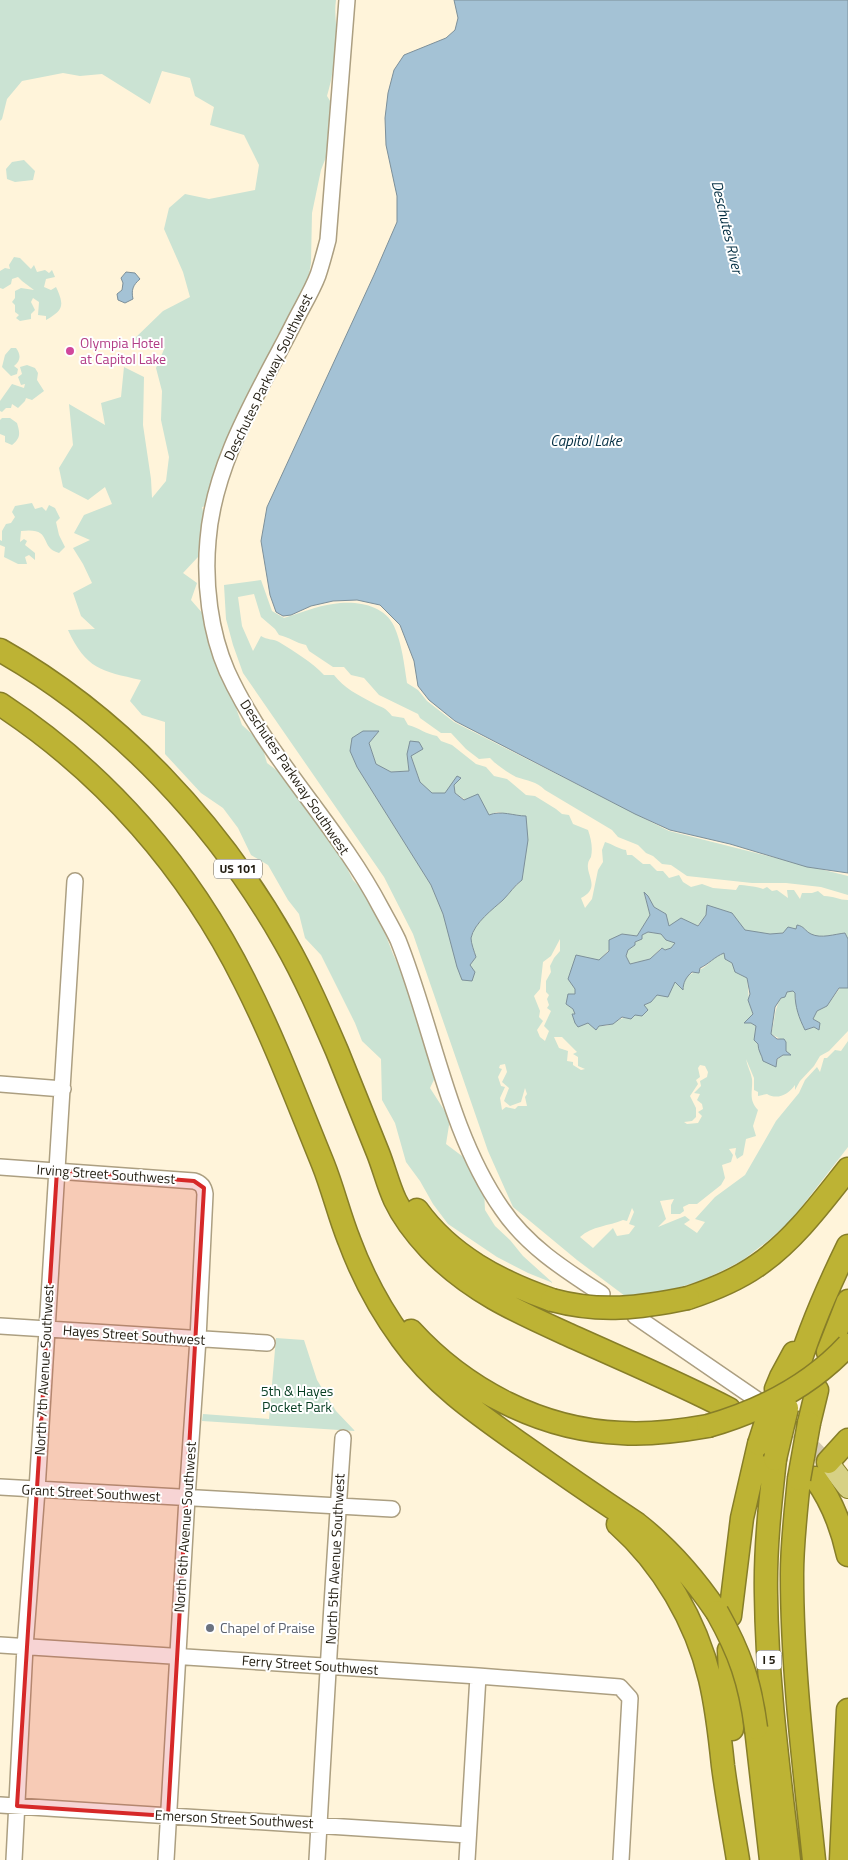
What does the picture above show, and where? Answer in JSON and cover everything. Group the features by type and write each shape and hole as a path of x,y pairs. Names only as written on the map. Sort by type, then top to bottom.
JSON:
{"highway":[{"name":"US 101","path":"0,650 48,680 126,742 191,808 221,844 273,922 300,970 336,1050 381,1161"},
{"path":"0,704 44,735 106,789 156,843 185,880 207,913 245,982 271,1037 327,1174 349,1240 364,1275 402,1340 452,1394 553,1468 637,1524 658,1541 723,1614 746,1675 756,1728 771,1860"},
{"path":"381,1161 421,1216 456,1251 496,1278 552,1300 579,1306 617,1309 660,1304 688,1298 707,1292 744,1274 775,1252 793,1235 848,1169"},
{"path":"381,1161 395,1200 416,1232 444,1262 482,1291 532,1319 729,1409"},
{"path":"327,1174 341,1198 380,1286 406,1324 441,1360 484,1392 507,1404 548,1420 602,1432 647,1433 708,1426 751,1412 812,1377 838,1348 848,1301"},
{"path":"795,1378 808,1337 848,1246"},
{"path":"776,1389 824,1299"},
{"name":"I 5","path":"814,1860 797,1690 792,1572 816,1469 809,1423 817,1390"},
{"name":"I 5","path":"787,1408 775,1459 768,1519 766,1594 767,1642 773,1722 789,1860"},
{"path":"723,1614 759,1428"},
{"path":"848,1440 816,1469 841,1527 848,1555"},
{"path":"553,1468 623,1529 641,1548 668,1584 686,1614 700,1646 710,1679 738,1860"},
{"path":"729,1650 731,1726 750,1860"},
{"path":"841,1860 848,1710"}],"main road":[{"path":"816,1469 848,1488"}],"street":[{"name":"Deschutes Parkway Southwest","path":"347,0 328,240 317,277 227,457 215,500 208,540 208,585 214,630 226,669 251,717 368,883 397,939 457,1118 485,1182 505,1214 528,1240 559,1266 602,1294"},
{"name":"North 7th Avenue Southwest","path":"14,1860 25,1647 37,1490 75,881"},
{"path":"0,1084 63,1089"},
{"name":"Irving Street Southwest","path":"0,1167 194,1180 204,1188 205,1194"},
{"name":"North 6th Avenue Southwest","path":"166,1860 205,1194"},
{"path":"635,1316 756,1400"},
{"name":"Hayes Street Southwest","path":"0,1326 267,1343"},
{"name":"North 5th Avenue Southwest","path":"317,1860 332,1586 343,1438"},
{"name":"Grant Street Southwest","path":"0,1487 392,1509"},
{"name":"Ferry Street Southwest","path":"0,1645 620,1687 630,1698 621,1860"},
{"path":"467,1860 478,1676"},
{"name":"Emerson Street Southwest","path":"0,1805 468,1835"}],"highlighted area":[{"path":"57,1170 194,1181 204,1188 168,1816 17,1806"}],"green space":[{"path":"0,0 336,0 335,51 327,96 340,117 328,132 328,152 321,170 312,213 311,263 307,285 276,338 220,503 202,507 210,540 183,573 197,583 191,600 204,615 242,725 261,742 267,763 283,775 299,795 315,821 332,838 353,880 373,902 412,996 418,1023 428,1049 440,1067 430,1088 450,1119 446,1144 462,1156 474,1173 484,1190 485,1210 495,1226 523,1256 553,1283 497,1257 448,1224 433,1204 420,1181 406,1162 395,1123 382,1100 381,1059 362,1041 321,955 305,938 299,914 288,900 268,865 251,855 238,828 223,808 201,793 165,754 165,722 142,715 130,701 141,680 105,671 88,661 81,653 68,630 95,629 81,616 73,593 92,583 73,548 90,540 74,533 84,515 112,504 105,487 88,500 63,487 59,468 73,445 69,404 105,425 101,403 121,397 124,367 144,377 143,425 152,498 166,481 169,457 161,420 162,391 156,368 165,347 149,339 132,341 163,311 190,297 183,272 164,229 169,208 185,194 209,199 255,190 259,165 244,135 210,125 214,107 195,96 190,78 162,71 150,104 102,74 80,76 63,73 22,81 7,99 0,121"},
{"path":"24,160 35,171 33,180 15,182 7,179 6,169 12,162"},
{"path":"14,257 20,258 31,269 34,265 37,272 45,270 49,273 52,270 55,277 46,279 44,287 51,290 56,287 61,299 61,307 46,320 46,316 38,315 39,302 33,298 31,302 35,310 31,314 31,319 20,321 16,318 19,315 15,312 15,305 12,302 15,298 15,291 21,288 34,290 18,277 12,279 11,284 3,289 0,288 0,271 5,268 10,269 9,265"},
{"path":"11,348 16,348 20,357 14,366 18,369 17,374 11,376 2,367 5,355"},
{"path":"27,365 35,368 38,373 37,380 44,391 32,400 26,398 18,408 12,404 11,408 0,411 0,401 12,384 24,388 25,384 21,385 18,377 22,374 20,367"},
{"path":"2,418 10,418 17,423 19,435 12,445 5,442 5,436 0,434 0,420"},
{"path":"32,503 35,509 42,507 46,511 49,505 55,508 60,518 56,522 59,535 65,547 59,553 49,546 38,532 21,531 20,542 24,539 27,541 25,545 35,553 35,560 29,555 25,557 27,564 18,564 4,557 5,547 0,545 2,531 6,524 11,523 15,517 12,512 15,506"},
{"path":"261,580 272,611 284,618 321,606 341,603 359,603 376,608 389,619 397,633 407,683 418,690 427,701 454,722 669,831 848,876 848,895 821,887 786,883 752,883 687,876 671,865 662,864 638,845 618,837 612,830 538,785 513,776 490,758 479,759 466,749 451,733 441,733 420,718 418,714 379,695 364,678 351,675 344,667 333,667 309,651 306,645 279,635 261,617 254,594 238,597 242,626 253,651 261,636 279,642 309,661 324,675 334,675 347,687 384,708 392,716 404,718 408,725 437,736 441,741 452,745 476,764 486,767 494,776 507,779 526,795 535,796 562,814 569,815 573,824 588,830 592,846 591,857 588,862 591,886 587,894 581,898 585,908 592,899 598,870 603,862 602,850 605,842 626,850 627,855 632,855 643,864 650,864 657,871 663,871 669,878 679,875 683,882 691,887 702,884 713,888 736,890 739,885 763,889 767,887 772,891 777,890 788,898 787,890 794,890 800,899 802,893 818,891 824,896 848,900 848,939 845,933 823,936 815,935 797,925 796,930 763,935 750,933 743,929 731,913 707,906 706,915 697,926 669,926 666,914 654,907 648,896 644,893 650,915 637,936 622,934 575,989 575,994 566,1004 574,1009 575,1014 572,1014 592,1024 598,1026 608,1025 622,1018 629,1018 675,982 683,990 688,976 724,953 742,975 747,978 749,1003 752,1012 751,1023 756,1026 759,1050 765,1059 776,1067 777,1060 783,1055 790,1055 785,1051 786,1042 771,1034 777,1007 786,992 793,991 795,993 795,1001 805,1030 814,1027 819,1030 820,1023 813,1019 817,1011 827,1006 840,988 848,988 848,1031 829,1051 820,1056 795,1090 795,1085 782,1096 775,1097 767,1094 758,1096 758,1092 754,1090 754,1078 746,1059 752,1079 752,1099 758,1110 753,1126 756,1136 746,1139 743,1155 737,1159 735,1154 736,1148 729,1149 733,1155 731,1162 722,1165 725,1178 721,1185 697,1204 689,1204 683,1207 684,1211 680,1214 671,1214 671,1205 674,1199 660,1201 666,1219 658,1227 685,1216 690,1220 684,1224 697,1233 705,1222 695,1219 715,1197 745,1175 776,1121 799,1093 805,1080 817,1067 820,1072 824,1058 827,1058 835,1050 841,1051 848,1041 848,1147 793,1218 769,1240 743,1260 700,1281 653,1293 625,1296 577,1260 513,1207 488,1151 413,934 384,877 243,673 226,619 224,585","holes":["363,731 379,731 369,743 376,764 391,772 409,771 407,754 423,749 411,755 420,782 432,794 445,793 454,785 455,793 489,815 497,812 526,817 522,880 476,927 471,938 476,957 470,965 443,914 431,885 357,767","560,939 560,951 550,966 551,972 546,981 546,992 549,995 547,999 549,1005 547,1008 551,1011 544,1026 549,1031 545,1041 540,1037 537,1030 543,1021 539,1017 540,1011 534,996 540,989 543,962 551,956","554,1037 562,1037 577,1052 573,1054 578,1057 578,1066 585,1069 581,1070 573,1065 573,1062 567,1061 568,1051 559,1048","505,1064 507,1072 502,1082 509,1088 504,1101 510,1106 521,1102 525,1088 527,1106 518,1106 515,1109 506,1107 502,1110 500,1098 505,1087 501,1086 498,1077 502,1069 499,1068 500,1065","700,1065 705,1066 708,1072 707,1077 700,1081 701,1086 694,1093 700,1094 697,1100 702,1104 703,1109 698,1112 702,1116 698,1123 687,1124 684,1122 692,1121 696,1117 696,1108 690,1096 698,1084 696,1080 700,1077 698,1068","632,1208 634,1212 629,1224 635,1226 629,1234 617,1236 613,1228 593,1248 580,1237 595,1228 623,1220 627,1221"]},
{"path":"648,932 661,934 676,943 671,948 665,950 661,948 650,959 630,964 626,956 628,950 642,939 642,935"},
{"name":"5th & Hayes Pocket Park","path":"276,1338 304,1340 317,1380 336,1411 355,1431 202,1421 203,1414 269,1419"}],"water":[{"name":"Capitol Lake","path":"454,0 848,0 848,873 807,867 730,844 670,830 635,814 455,721 429,700 418,686 414,661 400,625 380,605 357,600 333,601 311,606 291,615 283,616 276,612 270,595 261,541 267,507 397,222 397,196 386,145 385,118 388,93 394,70 404,55 446,38 455,30 458,18"},
{"path":"126,272 135,273 140,279 133,288 133,299 125,303 118,300 117,294 122,290 123,283 121,278"},
{"path":"363,731 379,731 369,743 376,764 391,772 409,771 407,754 410,741 419,742 423,749 411,756 420,782 432,793 445,793 457,776 461,778 454,785 455,793 464,800 478,794 489,815 503,813 526,816 528,840 522,880 484,917 473,932 471,940 476,957 470,965 475,972 472,981 462,980 443,914 431,885 357,767 350,751 352,738"},
{"path":"644,892 654,907 666,914 669,926 681,918 698,926 706,915 707,905 732,913 745,930 770,934 783,933 788,927 796,929 797,925 815,935 824,936 845,933 848,939 848,988 839,988 827,1006 817,1011 813,1019 820,1023 819,1030 814,1027 805,1030 793,991 787,992 785,997 781,998 775,1007 771,1034 777,1039 784,1039 786,1051 791,1055 783,1055 777,1059 776,1067 763,1061 758,1044 754,1040 756,1026 751,1023 744,1023 753,1014 748,1000 750,994 747,978 735,972 732,963 725,959 724,953 700,968 699,973 692,972 685,980 683,990 675,982 668,997 657,995 651,1002 644,1005 648,1010 642,1016 635,1015 631,1019 622,1017 613,1024 599,1026 596,1030 588,1023 578,1027 572,1014 575,1014 573,1009 566,1004 568,994 575,994 575,989 568,979 576,955 599,960 609,951 609,940 622,934 637,936 650,915","holes":["648,932 661,934 666,940 675,943 671,948 665,950 662,948 650,959 630,964 626,956 628,950 635,945 635,942 642,939 642,935"]}],"tunnel":[{"path":"779,1417 798,1432 822,1456"}],"place":[{"name":"Olympia Hotel at Capitol Lake","path":"70,351"},
{"name":"Chapel of Praise","path":"210,1628"}],"water label":[{"name":"Deschutes River","path":"727,227"}]}
